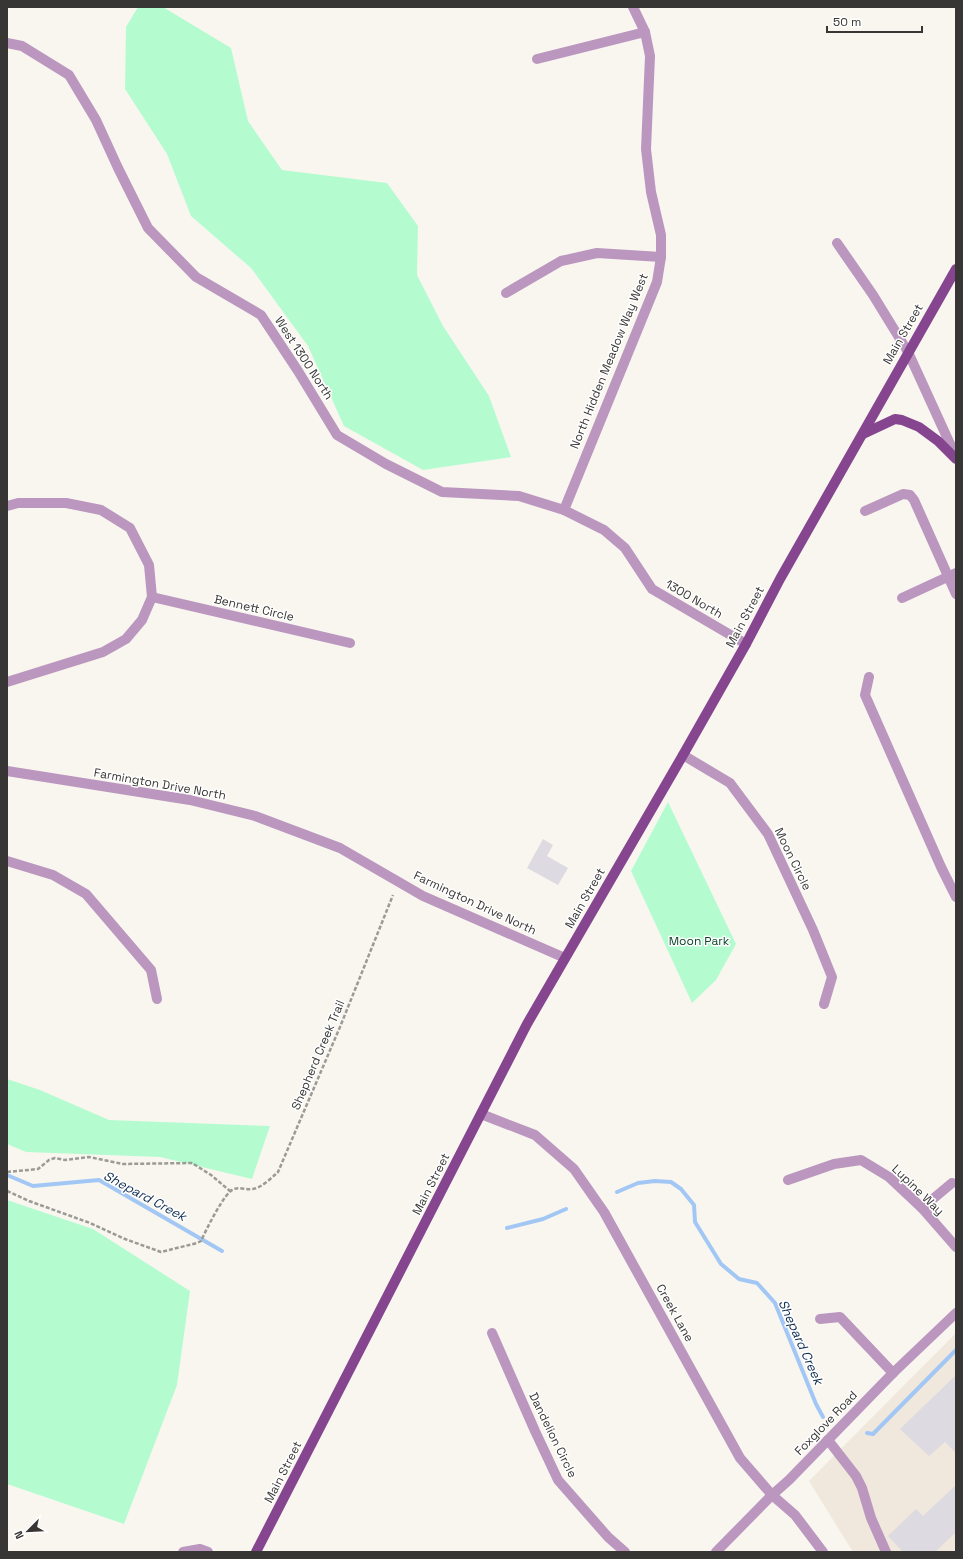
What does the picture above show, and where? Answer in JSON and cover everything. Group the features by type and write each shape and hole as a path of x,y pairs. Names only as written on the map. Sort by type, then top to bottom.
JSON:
{"main road":[{"name":"Main Street","path":"256,1552 527,1024 683,755 746,644 780,579 956,269"},
{"path":"863,434 895,419 902,420 919,427 938,441 956,458"}],"street":[{"name":"North Hidden Meadow Way West","path":"564,510 657,282 661,257 661,235 651,192 646,149 650,56 645,32 633,7"},
{"path":"537,59 645,32"},
{"name":"West 1300 North","path":"7,43 22,46 69,75 96,120 148,228 196,277 262,315 337,435 386,464 442,492 519,496 564,510"},
{"path":"837,243 873,295 908,352 956,458"},
{"path":"506,293 561,261 597,253 661,257"},
{"path":"865,511 903,494 910,495 914,500 952,575 956,594"},
{"path":"7,506 18,503 66,503 101,510 130,528 149,565 152,598 142,620 126,639 103,652 7,682"},
{"name":"1300 North","path":"564,510 604,530 625,548 652,589 746,644"},
{"path":"902,598 952,575"},
{"name":"Bennett Circle","path":"152,598 350,643"},
{"path":"869,677 865,695 941,867 956,897"},
{"name":"Moon Circle","path":"683,755 730,783 768,834 813,930 832,977 824,1004"},
{"name":"Farmington Drive North","path":"7,771 190,800 255,816 340,848 423,896 565,958"},
{"path":"7,860 52,875 86,894 151,970 157,999"},
{"name":"Creek Lane","path":"481,1114 535,1135 574,1169 604,1212 740,1458 772,1496 795,1515 823,1552"},
{"name":"Lupine Way","path":"788,1180 834,1164 861,1160 889,1177 922,1208 956,1247"},
{"path":"922,1208 952,1183"},
{"name":"Foxglove Road","path":"716,1552 789,1480 893,1373 956,1313"},
{"path":"820,1319 840,1317 893,1373"},
{"name":"Dandelion Circle","path":"492,1333 534,1431 558,1480 608,1537 625,1552"},
{"path":"828,1440 856,1476 862,1488 871,1518 886,1552"},
{"path":"183,1552 200,1549 208,1552"}],"path":[{"name":"Shepherd Creek Trail","path":"230,1191 233,1189 253,1189 260,1186 278,1172 343,1021 393,895"},
{"path":"7,1172 38,1169 49,1160 55,1158 65,1160 90,1158 123,1164 192,1164 211,1175 230,1191 205,1229 201,1241 161,1252 115,1236 90,1223 29,1201 7,1191"}],"shaded area":[{"path":"956,1333 956,1552 853,1552 809,1481"}],"green space":[{"path":"138,7 163,7 231,48 248,121 282,170 387,183 418,226 417,275 443,326 489,396 511,457 423,470 344,426 308,346 251,268 191,216 167,154 125,89 126,27"},
{"name":"Moon Park","path":"668,802 736,944 716,980 692,1003 631,871"},
{"path":"7,1079 40,1090 109,1120 270,1126 252,1179 160,1157 26,1152 7,1144"},
{"path":"7,1200 93,1229 190,1291 177,1385 124,1524 7,1484"}],"building":[{"path":"543,839 553,845 547,856 568,868 558,885 527,868"},
{"path":"956,1375 956,1453 945,1442 929,1456 900,1429"},
{"path":"956,1485 956,1532 935,1552 903,1552 888,1536 916,1509 923,1516"}],"waterway":[{"name":"Shepard Creek","path":"7,1175 33,1186 99,1180 222,1251"},
{"name":"Shepard Creek","path":"617,1192 638,1183 655,1181 671,1182 681,1189 694,1205 695,1222 721,1264 739,1279 757,1283 775,1303 816,1404 823,1417"},
{"name":"Shepard Creek","path":"507,1228 543,1219 566,1209"},
{"name":"Shepard Creek","path":"867,1433 873,1434 956,1350"}]}
